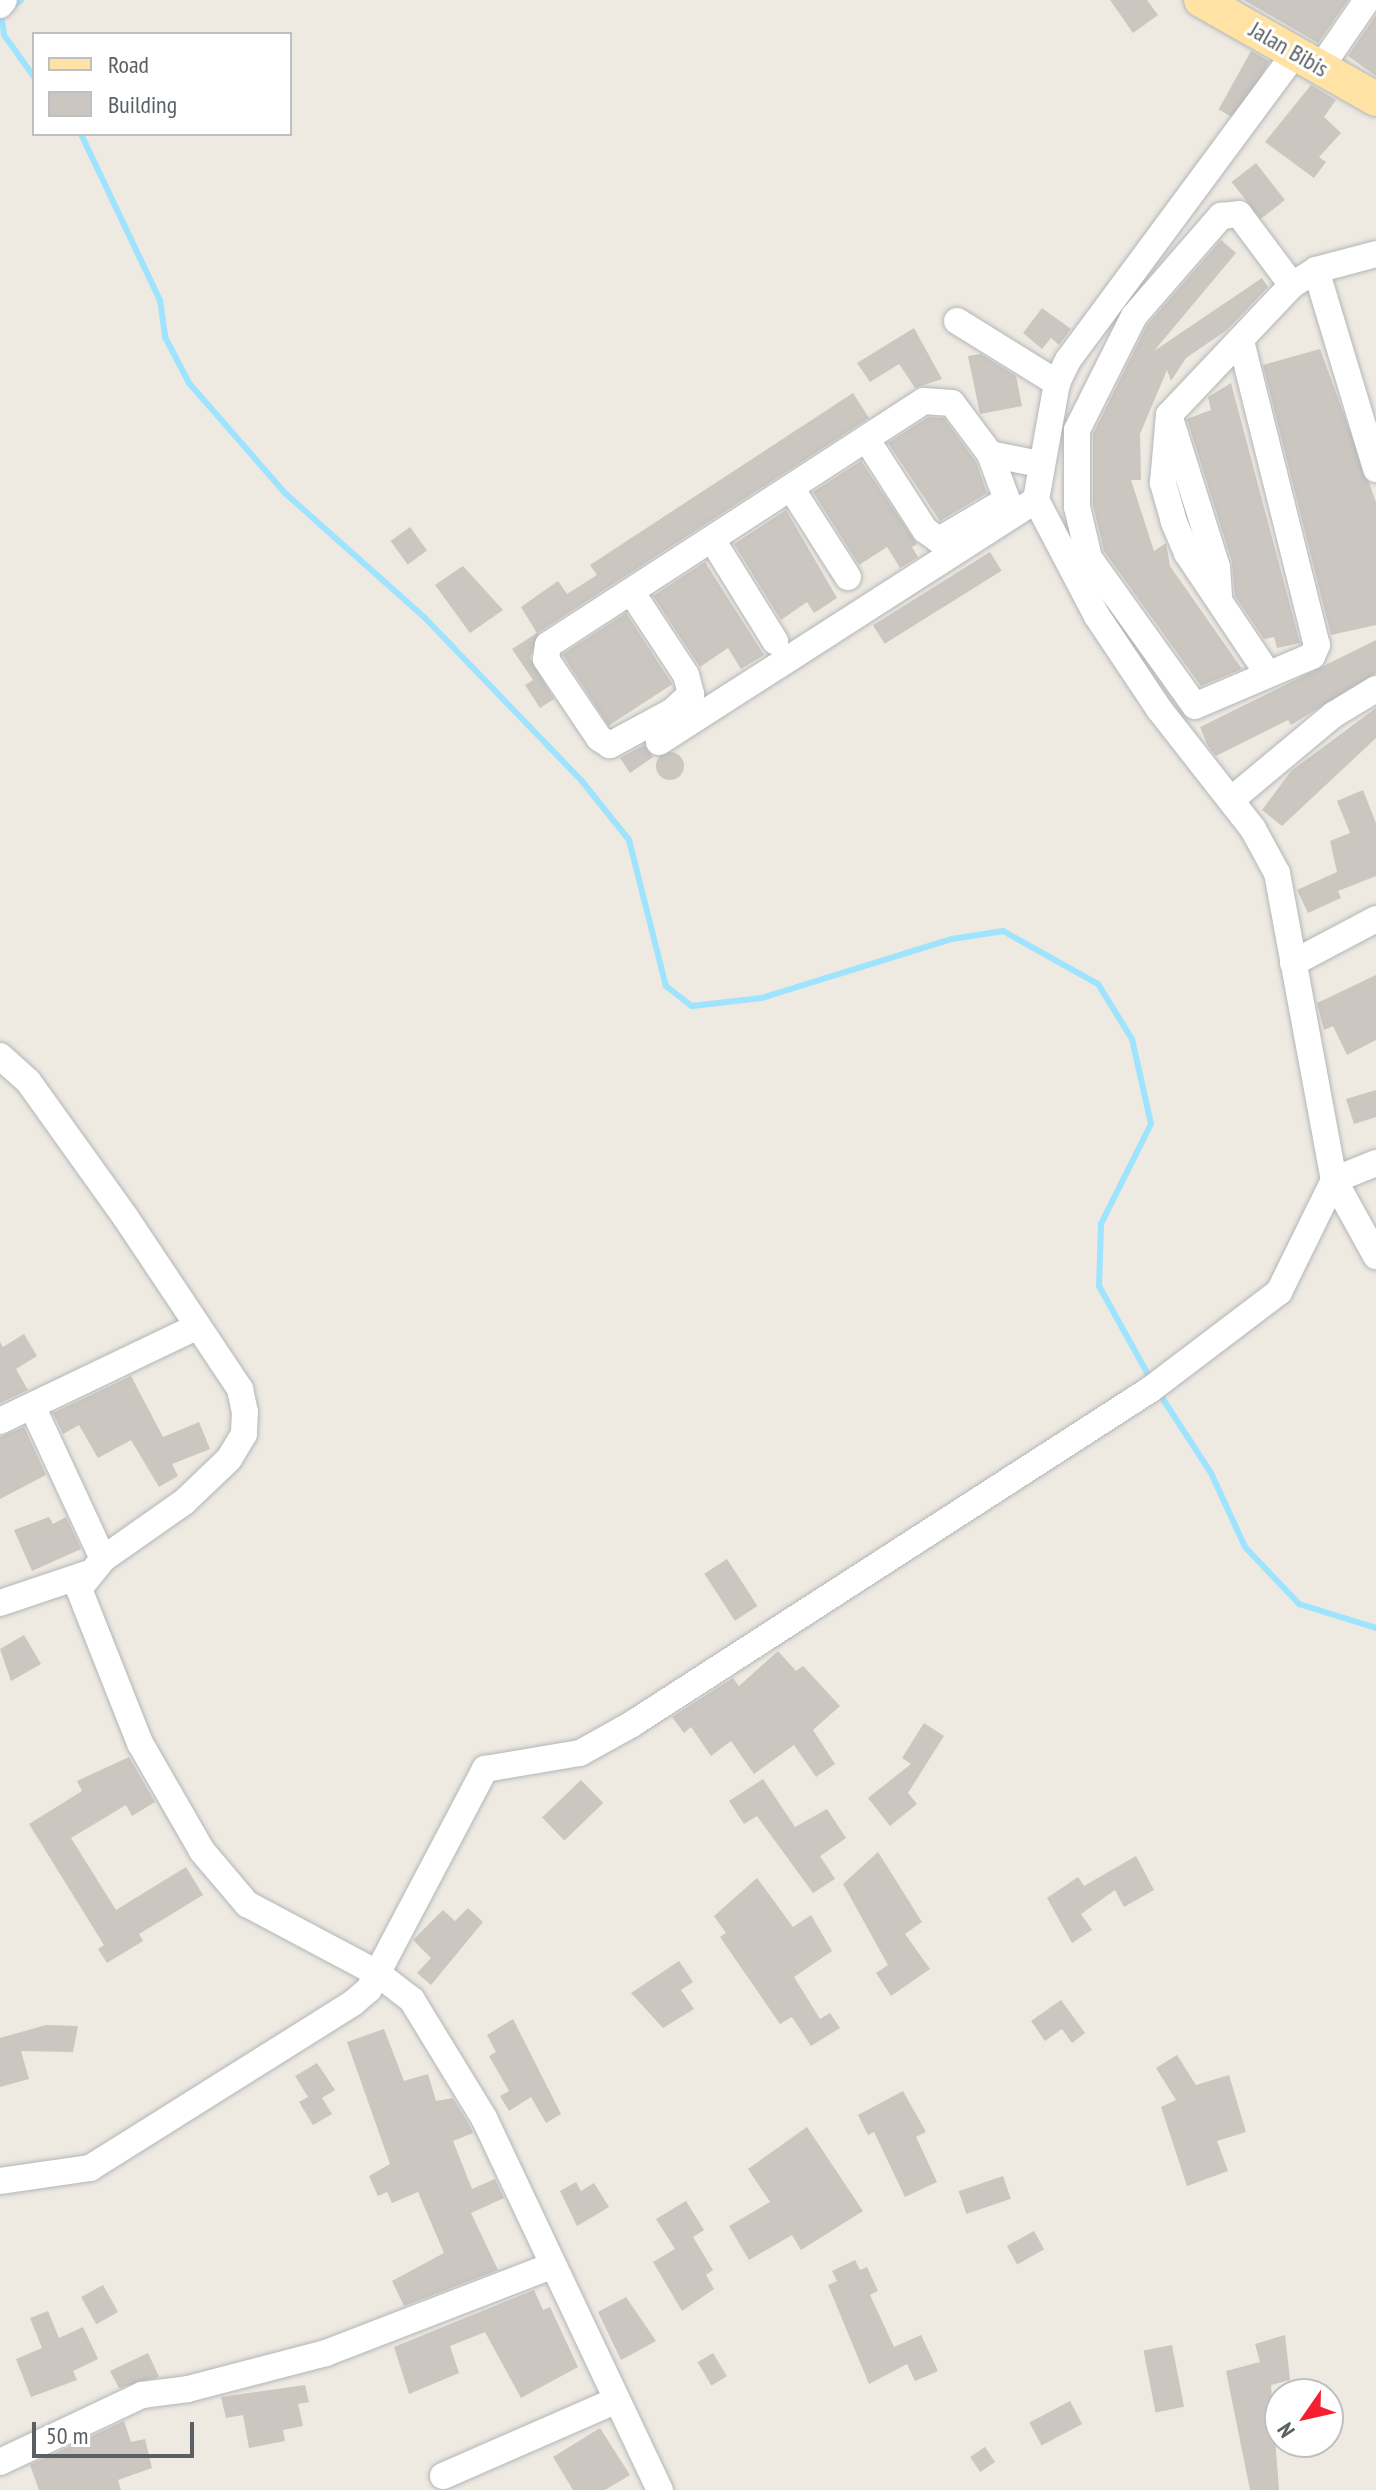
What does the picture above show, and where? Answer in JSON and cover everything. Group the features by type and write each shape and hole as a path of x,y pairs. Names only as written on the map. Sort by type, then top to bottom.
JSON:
{"main road":[{"name":"Jalan Bibis","path":"1201,0 1376,99"}],"street":[{"path":"0,5 4,0"},
{"path":"1367,0 1308,59 1057,383 1039,464 1036,500 1097,616 1159,709 1231,800 1277,873 1334,1180 1376,1256"},
{"path":"1242,345 1317,637 1312,656 1204,706 1191,704 1089,558 1075,463 1077,430 1090,393 1134,316 1221,216 1239,214 1292,285"},
{"path":"1268,674 1219,600 1217,567 1169,415 1242,345 1292,285 1324,268 1376,254"},
{"path":"1324,268 1376,413"},
{"path":"1324,268 1376,469"},
{"path":"957,321 1057,383"},
{"path":"632,593 686,675 691,694 610,745 599,738 543,653 632,593 793,491 867,440 924,401 945,399 990,454 1007,500 939,540 925,530 867,440"},
{"path":"990,454 1039,464"},
{"path":"793,491 848,577"},
{"path":"659,742 1036,500"},
{"path":"713,541 775,641"},
{"path":"1231,800 1333,715 1376,689"},
{"path":"1293,963 1376,919"},
{"path":"0,1056 58,1121 240,1389 244,1434 229,1459 184,1502 94,1567 0,1603"},
{"path":"0,2181 90,2168 281,2053 353,2003 377,1973 485,1769 580,1753 632,1724 1151,1389 1279,1292 1334,1180 1376,1163"},
{"path":"0,1421 33,1408 196,1327"},
{"path":"33,1408 94,1567 80,1601 140,1743 202,1851 247,1904 377,1973 412,2000 449,2055 524,2197 552,2266 660,2490"},
{"path":"0,2462 142,2395 188,2389 326,2353 552,2266"},
{"path":"443,2476 615,2401"}],"building":[{"path":"1110,0 1147,0 1158,15 1133,33"},
{"path":"1244,0 1348,0 1318,43"},
{"path":"1376,15 1376,76 1348,56"},
{"path":"1251,51 1269,61 1237,120 1219,110"},
{"path":"1311,85 1336,100 1324,117 1341,133 1319,157 1326,162 1314,178 1265,142"},
{"path":"1256,163 1285,200 1261,219 1232,182"},
{"path":"1221,240 1236,253 1154,351 1262,278 1268,287 1227,330 1186,358 1171,381 1167,370 1140,434 1141,480 1131,480 1154,551 1166,543 1170,566 1242,669 1201,686 1104,551 1093,505 1093,434 1147,325"},
{"path":"1042,308 1071,329 1059,345 1051,338 1042,349 1023,333"},
{"path":"914,328 942,379 915,388 899,364 870,382 857,363"},
{"path":"1320,349 1376,502 1376,625 1331,635 1263,365"},
{"path":"981,354 1016,376 1022,406 980,414 968,356"},
{"path":"1231,383 1300,643 1277,648 1274,637 1264,639 1235,596 1232,562 1187,419 1211,410 1208,397"},
{"path":"853,393 869,418 539,632 530,658 554,699 540,708 525,685 533,680 512,649 537,633 521,607 558,581 567,594 597,575 590,565"},
{"path":"928,417 944,418 976,462 987,493 940,521 888,443"},
{"path":"861,461 917,544 912,547 918,557 900,568 887,547 859,565 813,492"},
{"path":"786,510 837,598 814,613 807,602 781,620 734,544"},
{"path":"410,527 427,550 408,565 391,541"},
{"path":"990,552 1002,571 885,644 873,625"},
{"path":"705,562 764,655 741,669 728,648 700,667 653,596"},
{"path":"463,566 503,610 470,633 435,585"},
{"path":"626,613 672,684 609,726 562,654"},
{"path":"1376,640 1376,673 1291,725 1288,720 1216,756 1208,746 1200,727"},
{"path":"1376,708 1376,738 1282,826 1262,810 1291,771"},
{"path":"644,745 653,757 630,773 620,758"},
{"path":"670,752 680,756 684,766 680,776 670,780 660,776 656,766 660,756"},
{"path":"1363,790 1376,823 1376,876 1338,891 1341,898 1308,913 1297,890 1337,872 1330,841 1350,833 1337,801"},
{"path":"1376,975 1376,1040 1347,1055 1333,1026 1324,1030 1317,1003"},
{"path":"1376,1090 1376,1117 1354,1124 1346,1099"},
{"path":"24,1334 37,1356 16,1369 28,1390 0,1403 0,1342 3,1347"},
{"path":"131,1376 163,1437 199,1422 210,1449 172,1464 178,1476 159,1487 131,1440 98,1458 79,1425 63,1434 53,1413"},
{"path":"24,1427 46,1475 0,1499 0,1437"},
{"path":"49,1517 53,1524 66,1517 81,1549 32,1571 14,1530"},
{"path":"727,1559 757,1606 735,1621 704,1574"},
{"path":"24,1635 41,1664 11,1681 0,1649"},
{"path":"778,1651 796,1671 803,1666 840,1706 813,1730 835,1764 816,1777 794,1745 754,1774 731,1741 711,1756 691,1727 684,1733 672,1717 733,1678 739,1686"},
{"path":"924,1723 944,1736 908,1793 917,1804 890,1826 868,1798 911,1764 902,1758"},
{"path":"129,1757 155,1802 132,1816 126,1805 71,1838 116,1910 186,1867 203,1895 139,1934 143,1941 107,1963 98,1949 104,1945 29,1824 82,1791 77,1781"},
{"path":"763,1779 795,1827 827,1809 846,1838 820,1856 835,1879 813,1893 757,1816 744,1824 729,1801"},
{"path":"581,1780 603,1803 564,1841 542,1818"},
{"path":"878,1852 922,1922 905,1934 930,1969 891,1996 876,1973 888,1965 843,1884"},
{"path":"1136,1856 1154,1890 1124,1907 1115,1890 1081,1914 1092,1930 1072,1943 1047,1898 1078,1877 1084,1886"},
{"path":"757,1878 793,1927 811,1915 832,1951 794,1977 820,2019 830,2013 840,2028 811,2046 792,2017 780,2024 720,1937 726,1933 714,1916"},
{"path":"468,1908 483,1922 431,1985 417,1973 431,1958 413,1940 443,1910 455,1921"},
{"path":"679,1961 693,1982 681,1990 694,2009 663,2028 631,1993"},
{"path":"1061,2000 1085,2033 1072,2043 1062,2029 1045,2041 1031,2021"},
{"path":"513,2019 561,2114 546,2123 531,2097 509,2111 500,2096 509,2091 489,2056 496,2052 487,2035"},
{"path":"46,2025 78,2026 73,2052 21,2051 29,2079 0,2087 0,2038"},
{"path":"384,2029 404,2081 428,2074 436,2101 453,2098 470,2126 473,2133 453,2141 472,2189 495,2179 504,2198 471,2213 498,2270 404,2306 392,2281 444,2253 418,2192 392,2203 387,2192 378,2196 369,2176 390,2164 347,2042"},
{"path":"1177,2055 1196,2085 1229,2075 1246,2132 1217,2141 1228,2171 1187,2186 1161,2107 1176,2100 1156,2068"},
{"path":"317,2063 335,2090 322,2098 332,2114 313,2125 299,2102 308,2097 295,2076"},
{"path":"903,2091 926,2132 916,2137 937,2182 905,2197 874,2132 868,2135 858,2115"},
{"path":"807,2127 863,2211 801,2250 792,2235 749,2260 729,2226 770,2202 748,2169"},
{"path":"1003,2176 1011,2199 966,2214 959,2191"},
{"path":"576,2182 581,2191 594,2183 609,2207 577,2226 560,2191"},
{"path":"686,2201 704,2230 693,2237 713,2270 706,2275 714,2289 682,2311 653,2262 675,2249 656,2219"},
{"path":"1034,2231 1044,2249 1017,2264 1007,2246"},
{"path":"855,2260 860,2270 867,2267 878,2291 870,2295 894,2347 921,2335 938,2371 915,2381 907,2364 869,2384 828,2285 837,2281 832,2271"},
{"path":"103,2285 118,2312 96,2324 81,2297"},
{"path":"534,2290 543,2310 550,2307 578,2367 521,2398 485,2332 450,2346 459,2373 409,2394 394,2347"},
{"path":"626,2297 656,2341 621,2360 598,2312"},
{"path":"48,2311 59,2338 83,2327 98,2359 73,2371 77,2380 31,2397 16,2359 42,2348 30,2318"},
{"path":"1285,2335 1290,2378 1264,2378 1264,2458 1277,2458 1279,2490 1250,2490 1226,2371 1260,2362 1255,2344"},
{"path":"1172,2345 1184,2407 1156,2412 1144,2351"},
{"path":"148,2353 159,2377 119,2388 110,2371"},
{"path":"713,2353 727,2376 711,2385 698,2362"},
{"path":"305,2385 309,2402 298,2404 303,2426 283,2430 285,2441 249,2448 243,2415 226,2418 221,2397"},
{"path":"1070,2401 1082,2424 1042,2446 1029,2423"},
{"path":"124,2421 131,2442 145,2439 152,2468 118,2480 121,2490 39,2490 30,2465"},
{"path":"600,2428 630,2475 605,2490 573,2490 553,2457"},
{"path":"985,2447 995,2462 980,2472 970,2457"}],"waterway":[{"path":"21,0 1,15 4,35 32,74"},
{"path":"82,136 160,300 165,337 189,383 286,494 425,618 581,780 629,840 666,986 692,1006 762,998 952,939 1003,931 1098,984 1132,1039 1151,1124 1101,1224 1099,1286 1151,1380"},
{"path":"1159,1393 1211,1473 1245,1547 1299,1604 1376,1628"}]}
